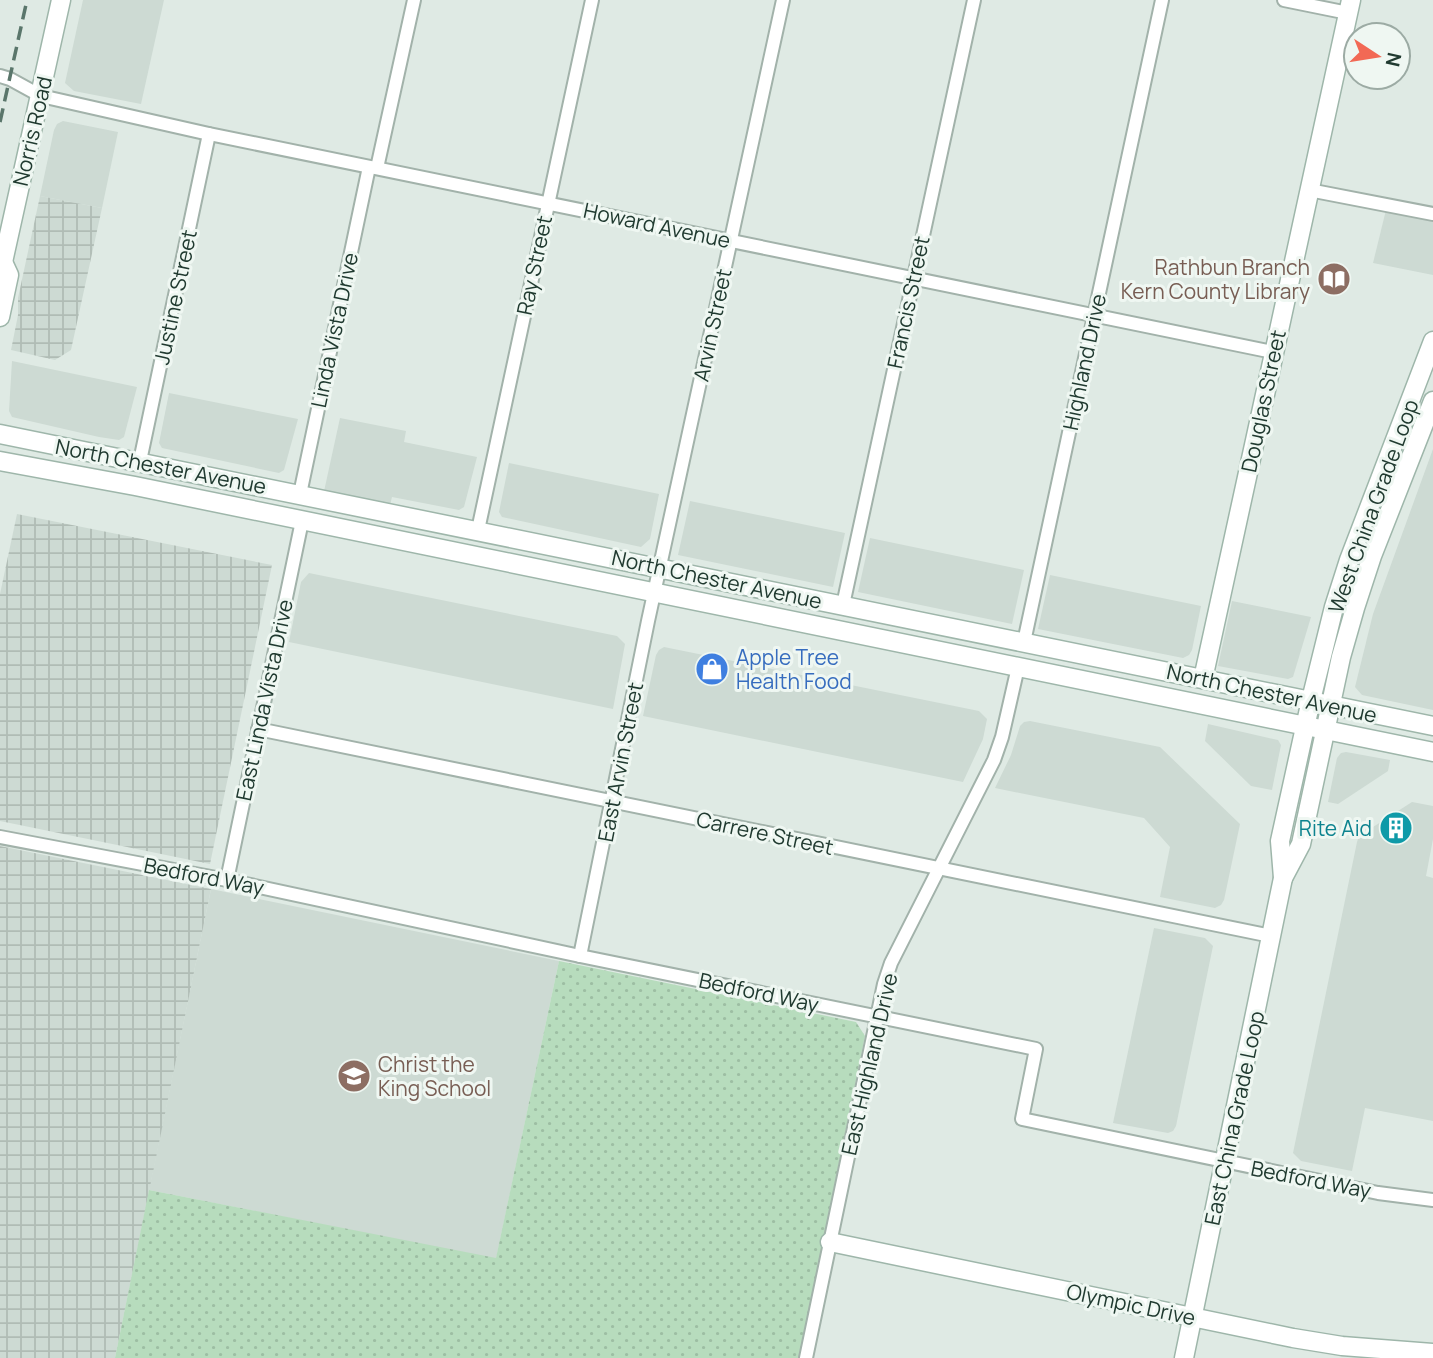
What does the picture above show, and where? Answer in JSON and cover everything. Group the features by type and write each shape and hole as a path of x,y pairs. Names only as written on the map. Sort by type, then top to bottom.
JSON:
{"main road":[{"name":"Norris Road","path":"0,317 9,275 2,264 61,0"},
{"name":"Douglas Street","path":"1203,679 1349,6"},
{"name":"West China Grade Loop","path":"1308,714 1334,607 1349,560 1433,341"},
{"name":"West China Grade Loop","path":"1328,718 1341,657 1372,556 1433,401"},
{"path":"1406,413 1425,422"},
{"name":"North Chester Avenue","path":"0,433 1203,679 1308,714 1433,726"},
{"name":"North Chester Avenue","path":"0,461 1018,667 1328,718 1433,752"},
{"path":"302,521 309,510 351,504"},
{"path":"964,656 1016,650 1022,647 1024,642"},
{"name":"East China Grade Loop","path":"1283,878 1280,841 1308,714"},
{"name":"East China Grade Loop","path":"1184,1358 1283,878 1301,844 1328,718"},
{"name":"Olympic Drive","path":"830,1242 1342,1346 1433,1353"}],"street":[{"name":"Linda Vista Drive","path":"300,494 373,168 414,0"},
{"name":"Ray Street","path":"478,530 592,0"},
{"name":"Arvin Street","path":"661,568 783,0"},
{"name":"Francis Street","path":"844,605 974,0"},
{"name":"Highland Drive","path":"1024,642 1162,0"},
{"path":"1283,0 1349,6"},
{"name":"Howard Avenue","path":"0,76 40,96 209,134 1273,352"},
{"name":"Justine Street","path":"140,461 209,134"},
{"path":"1309,190 1433,214"},
{"name":"East Linda Vista Drive","path":"227,880 302,521"},
{"name":"East Arvin Street","path":"580,956 661,568"},
{"name":"East Highland Drive","path":"806,1358 877,1016 891,963 994,760 1018,667"},
{"name":"Carrere Street","path":"258,729 1271,936"},
{"name":"Bedford Way","path":"0,837 227,880 580,956 1036,1049 1022,1119 1378,1193 1433,1200"}],"shaded area":[{"path":"83,0 164,0 141,104 74,91 65,83"},
{"path":"63,121 118,132 102,208 40,196 54,130 57,124"},
{"path":"40,196 102,208 71,350 55,360 11,350 18,315 18,298"},
{"path":"1386,210 1433,219 1433,275 1373,263"},
{"path":"12,361 137,387 124,437 119,440 99,437 12,417 9,411"},
{"path":"169,393 298,419 284,470 279,473 162,448 159,443"},
{"path":"340,418 406,431 404,442 477,457 464,507 459,510 392,497 389,509 323,496"},
{"path":"1433,449 1433,710 1362,695 1355,687 1373,614"},
{"path":"509,463 659,494 650,539 641,547 502,517 499,512"},
{"path":"690,501 845,533 833,587 678,555"},
{"path":"17,514 272,565 210,864 0,821 0,594"},
{"path":"870,538 1024,570 1012,624 858,592"},
{"path":"309,573 617,636 625,644 613,709 289,642 301,582"},
{"path":"1050,575 1201,606 1192,650 1183,658 1038,629"},
{"path":"1232,601 1311,617 1293,677 1288,679 1218,666"},
{"path":"664,647 979,711 987,719 983,739 963,782 643,716 656,655"},
{"path":"1030,721 1160,747 1240,824 1221,905 1215,908 1160,897 1170,847 1144,818 995,788 1011,755 1020,726"},
{"path":"1208,724 1278,740 1281,745 1272,790 1251,786 1205,741"},
{"path":"1346,752 1390,760 1388,771 1338,804 1328,802 1337,758"},
{"path":"1412,802 1433,806 1433,839 1426,876 1433,878 1433,1121 1365,1108 1352,1171 1301,1161 1293,1153 1357,842 1359,836"},
{"path":"0,846 211,889 115,1358 0,1358"},
{"name":"Christ the King School","path":"211,889 559,961 496,1259 149,1190"},
{"path":"1154,928 1205,938 1213,946 1176,1126 1168,1133 1113,1123"}],"green space":[{"path":"559,961 856,1022 865,1036 799,1358 115,1358 149,1190 496,1258"}],"railway":[{"path":"0,122 27,0"}],"place":[{"name":"Rathbun Branch Kern County Library","path":"1334,279"},
{"name":"Apple Tree Health Food","path":"712,669"},
{"name":"Rite Aid","path":"1396,828"},
{"name":"Christ the King School","path":"354,1076"}]}
